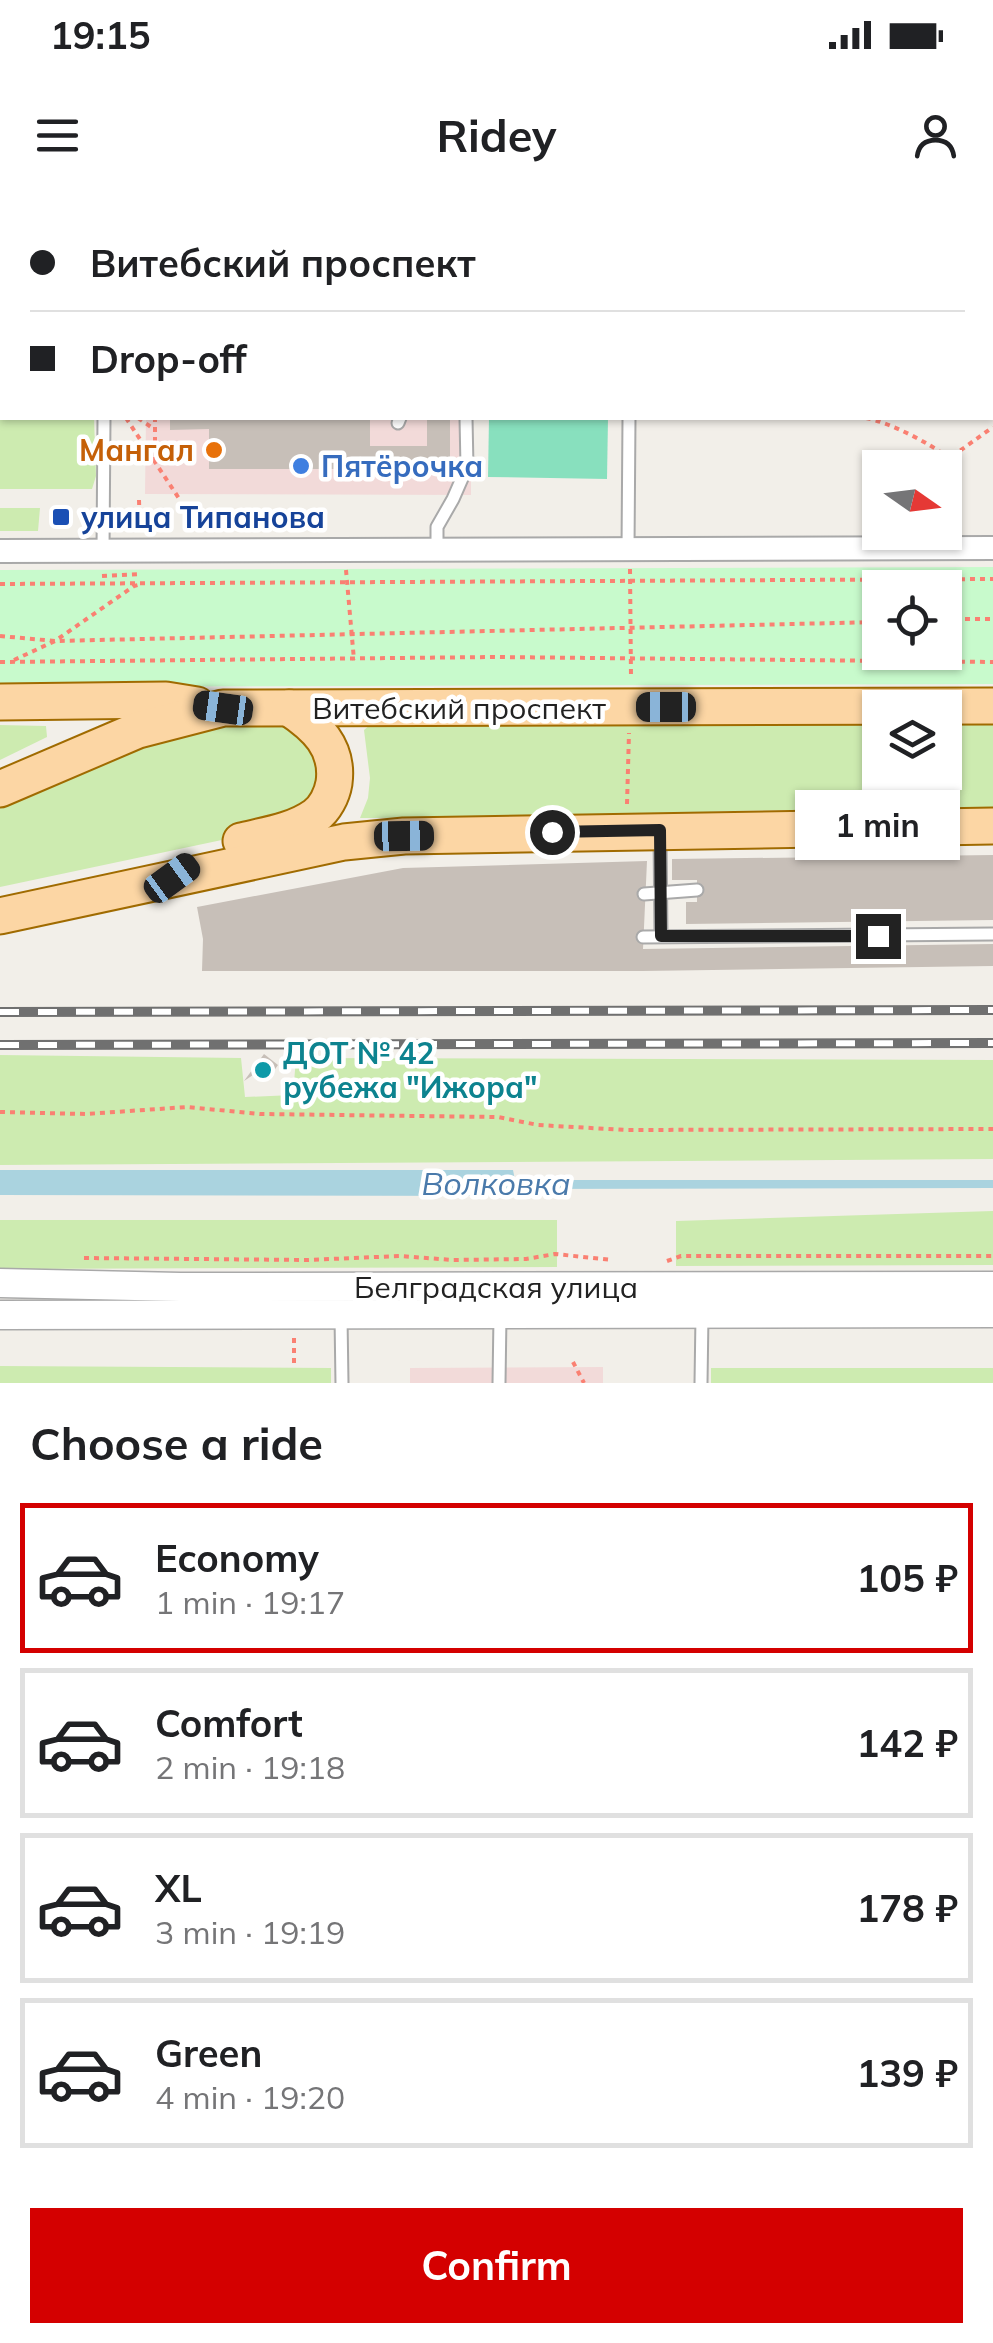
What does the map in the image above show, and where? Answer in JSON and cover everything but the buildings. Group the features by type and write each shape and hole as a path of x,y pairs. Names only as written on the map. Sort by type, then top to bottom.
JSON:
{"main road":[{"path":"0,702 166,700 223,708"},
{"name":"Витебский проспект","path":"0,789 138,730 223,708 993,706"},
{"path":"172,878 217,846 299,826 320,812 332,792 334,756 312,724 288,708"},
{"path":"0,916 344,842 404,836 993,826"}],"street":[{"path":"0,551 993,548"},
{"name":"Белградская улица","path":"0,1283 352,1287 500,1300 702,1300 993,1286"},
{"name":"Белградская улица","path":"0,1314 341,1314 500,1300"},
{"name":"Белградская улица","path":"702,1300 993,1314"}],"lane":[{"path":"103,551 104,420"},
{"path":"437,550 437,526 466,467 466,420"},
{"path":"628,549 629,420"},
{"path":"660,830 661,936"},
{"path":"644,894 697,890"},
{"path":"642,937 993,934"},
{"path":"342,1383 341,1314 352,1287"},
{"path":"499,1383 500,1300"},
{"path":"701,1383 702,1300"}],"path":[{"path":"127,420 180,500"},
{"path":"141,420 155,429"},
{"path":"155,420 155,462"},
{"path":"880,420 938,450"},
{"path":"961,450 993,428"},
{"path":"344,550 354,660"},
{"path":"0,584 993,579"},
{"path":"11,662 55,641 134,586 152,581"},
{"path":"962,619 993,618"},
{"path":"0,636 55,641 862,622"},
{"path":"0,662 494,657 993,662"},
{"path":"0,1112 86,1114 187,1106 260,1114 498,1117 538,1125 626,1130 993,1129"},
{"path":"78,1259 308,1260 399,1256 453,1260 526,1259 554,1254 625,1263"},
{"path":"652,1262 681,1256 993,1256"},
{"path":"294,1328 294,1362"},
{"path":"573,1362 584,1383"}],"shaded area":[{"path":"146,420 471,420 471,495 145,494"},
{"path":"603,1367 603,1383 410,1383 410,1368"}],"green space":[{"path":"0,420 94,420 96,476 92,489 0,489"},
{"path":"489,420 608,420 607,479 488,477"},
{"path":"0,508 40,508 38,531 0,531"},
{"path":"993,567 993,684 0,687 0,570"},
{"path":"862,722 862,790 962,790 962,722 993,722 993,807 729,811 617,817 360,818 370,778 364,730 371,724"},
{"path":"0,725 46,726 47,737 0,760"},
{"path":"222,726 280,726 299,730 323,769 309,803 260,832 0,887 0,801 96,759"},
{"path":"0,1055 241,1058 245,1097 293,1095 296,1058 993,1060 993,1159 0,1165"},
{"path":"993,1211 993,1265 676,1266 676,1221"},
{"path":"0,1220 557,1220 557,1267 0,1269"},
{"path":"0,1366 331,1368 331,1383 0,1383"},
{"path":"711,1368 993,1368 993,1383 711,1383"}],"water":[{"name":"Волковка","path":"0,1170 513,1170 515,1180 993,1180 993,1188 515,1189 514,1196 0,1195"}],"railway":[{"path":"0,1012 993,1010"},
{"path":"0,1045 993,1043"}],"place":[{"name":"Мангал","path":"214,450"},
{"name":"Пятёрочка","path":"301,466"},
{"name":"улица Типанова","path":"61,517"},
{"name":"ДОТ № 42 рубежа \"Ижора\"","path":"263,1070"}],"route":[{"path":"552,832 660,830 661,936 878,936"}]}
